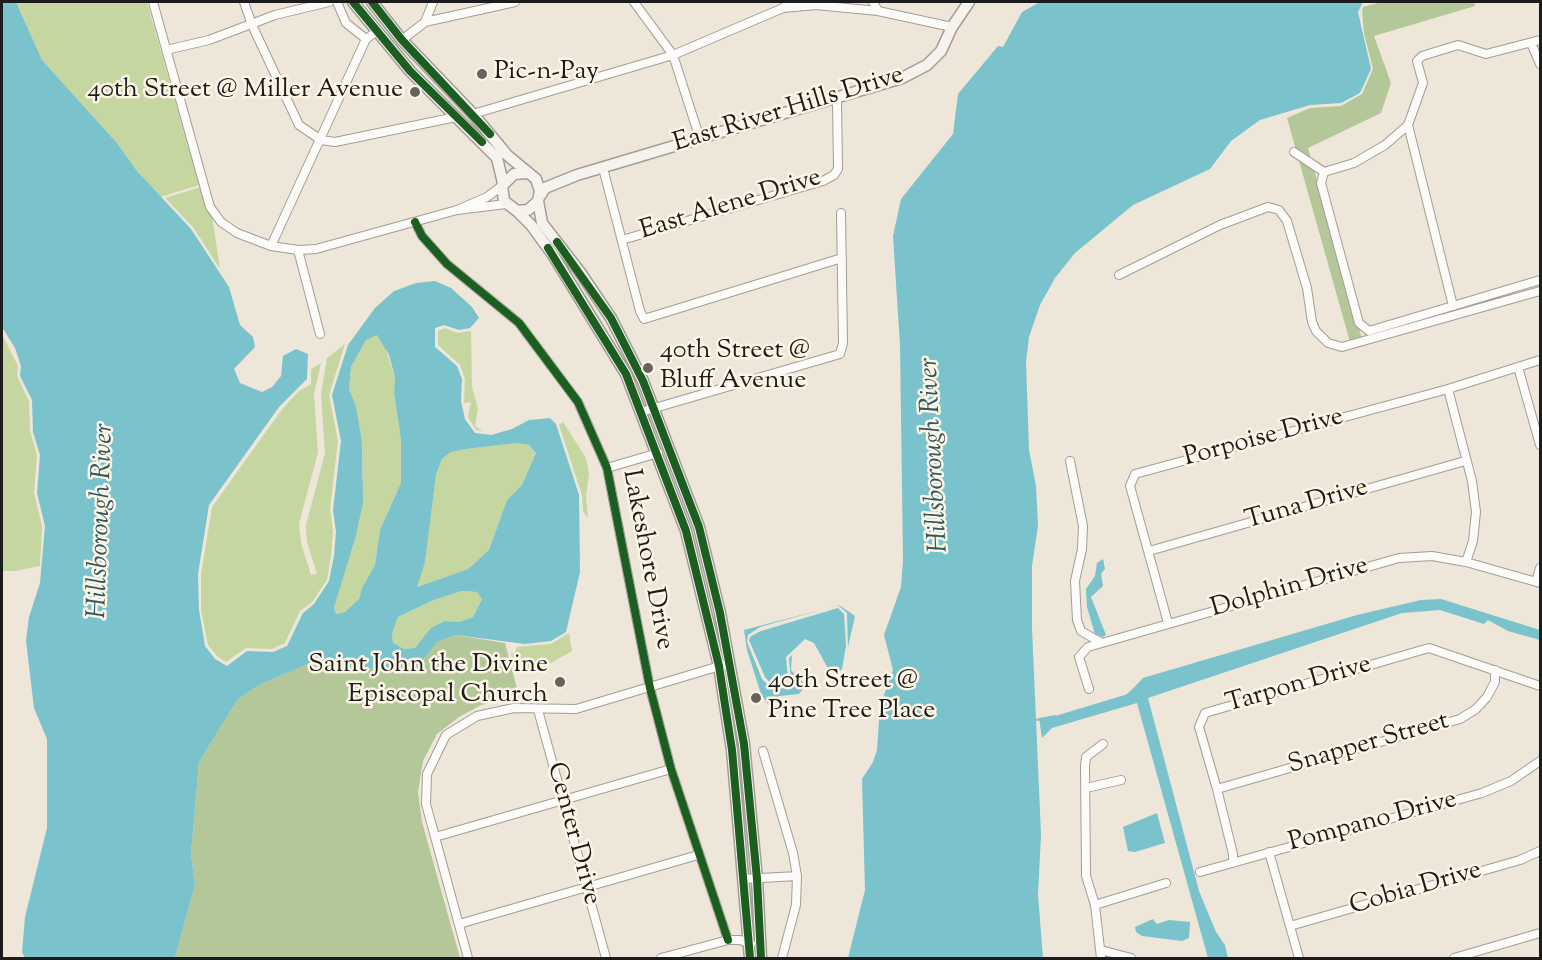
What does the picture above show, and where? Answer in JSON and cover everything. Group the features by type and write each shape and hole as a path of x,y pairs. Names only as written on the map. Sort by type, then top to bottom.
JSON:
{"main road":[{"path":"353,2 376,32 497,158 502,171 506,204 517,210 548,248 610,345 641,412 686,531 725,665 744,744 757,879 761,957"},
{"path":"372,2 402,40 473,114 510,158 540,186 542,223 580,272 610,318 654,409 699,527 725,665 750,958"},
{"name":"East River Hills Drive","path":"530,175 550,179 577,175 903,78 927,65 940,51 960,6 969,2"},
{"path":"503,185 513,174 530,175"},
{"name":"East River Hills Drive","path":"539,199 546,188 577,175"},
{"path":"517,210 528,210 539,199"},
{"path":"686,531 699,527"}],"street":[{"path":"153,2 210,207 221,222 237,233 271,246 298,250 316,249 456,210 488,197 503,185"},
{"path":"244,2 252,25 299,125 321,140 335,142 456,117"},
{"path":"166,50 209,40 275,15 329,2"},
{"path":"337,2 346,22 366,39"},
{"path":"425,22 433,2"},
{"path":"402,40 425,22 514,2"},
{"path":"634,2 674,55 700,139"},
{"path":"873,2 878,11"},
{"path":"473,114 674,55 786,5 816,5 878,11 952,27"},
{"path":"271,246 366,39 376,32"},
{"path":"1324,172 1354,163 1386,145 1408,125 1423,83 1418,61 1422,56 1458,45 1486,54 1540,40"},
{"path":"1531,43 1540,64"},
{"name":"East Alene Drive","path":"622,240 823,181 834,175 838,169 837,99"},
{"path":"1408,125 1453,306"},
{"path":"1294,152 1324,172"},
{"path":"603,168 644,319 842,258"},
{"path":"1324,172 1321,183 1359,323 1369,331 1540,280"},
{"path":"456,210 506,204"},
{"path":"1119,275 1220,225 1268,207 1279,210 1287,221 1307,288 1312,322 1316,331 1328,343 1342,347 1540,291"},
{"path":"641,412 840,354 843,343 841,213"},
{"name":"Lakeshore Drive","path":"415,222 422,236 447,264 519,323 578,402 608,468 650,688 576,709 514,708 477,716 446,735 427,774 426,804 468,958"},
{"path":"298,250 321,334"},
{"name":"Porpoise Drive","path":"1168,623 1130,486 1136,474 1448,388 1540,360"},
{"path":"1518,367 1540,445"},
{"path":"1448,388 1472,481 1476,512 1473,541 1466,562"},
{"path":"608,468 658,453"},
{"path":"1070,461 1083,526 1082,549 1075,581 1077,621 1081,631 1100,642"},
{"name":"Tuna Drive","path":"1149,551 1465,461"},
{"name":"Dolphin Drive","path":"1089,689 1079,657 1081,651 1100,642 1399,558 1432,556 1466,562 1538,583"},
{"path":"1538,583 1540,568"},
{"name":"Tarpon Drive","path":"1233,863 1233,854 1217,789 1199,727 1205,713 1429,648 1540,686"},
{"path":"725,665 650,688 671,769 698,855 722,916 728,940"},
{"name":"Snapper Street","path":"1217,789 1460,720 1476,709 1487,697 1495,682 1495,670"},
{"name":"Center Drive","path":"538,710 606,958"},
{"path":"1103,744 1086,757 1086,876 1095,905 1101,954 1131,958"},
{"path":"763,751 793,853 797,876 796,905 782,958"},
{"name":"Pompano Drive","path":"1200,872 1482,793 1511,781 1540,761"},
{"path":"435,837 671,769"},
{"path":"1086,788 1121,780"},
{"name":"Cobia Drive","path":"1290,926 1520,860 1540,851"},
{"path":"1269,852 1299,958"},
{"path":"459,924 698,855"},
{"path":"743,879 797,876"},
{"path":"1095,905 1166,883"},
{"path":"1454,958 1540,933"},
{"path":"661,958 728,940 749,942 761,957"}],"green space":[{"path":"16,2 147,2 199,185 160,197 117,143 42,60"},
{"path":"1381,2 1474,2 1475,6 1374,36 1391,83 1381,113 1308,148 1364,346 1352,349 1287,118 1310,108 1341,106 1362,94 1373,69 1364,33 1362,10 1363,7"},
{"path":"201,187 212,216 220,269 193,227 165,198"},
{"path":"445,328 458,333 471,331 472,387 478,409 475,426 483,431 476,430 468,417 471,402 464,403 465,379 460,365 438,345 438,331"},
{"path":"2,334 18,366 17,376 29,401 30,431 37,455 34,493 42,526 40,566 16,571 2,571"},
{"path":"377,334 383,341 395,377 394,393 401,439 401,483 380,530 375,565 362,588 359,600 345,612 335,614 334,608 355,539 363,477 362,442 356,406 349,389 351,367 366,340"},
{"path":"345,344 329,395 338,441 330,509 333,531 327,580 312,602 300,611 285,643 272,649 246,648 226,662 217,656 208,645 201,610 201,575 212,507 283,408 299,391 311,384 311,369 321,363 314,394 318,452 299,524 301,543 311,575 317,574 307,542 306,525 325,453 321,394 327,358"},
{"path":"563,422 586,458 589,474 586,495 588,518 583,511 582,495 559,425"},
{"path":"517,443 529,445 536,453 522,485 507,500 489,550 468,569 416,587 425,562 436,475 442,459 451,452"},
{"path":"461,591 477,592 482,599 473,617 459,622 445,621 415,648 404,649 393,643 392,633 398,617 431,601"},
{"path":"569,633 572,651 549,664 528,669 520,661 513,662 511,653 514,654 517,647 551,644"},
{"path":"456,635 505,643 520,700 512,698 481,705 459,717 437,734 423,761 418,792 422,822 460,958 175,958 195,885 191,854 199,762 238,699 261,684 315,661 329,665 388,670 404,675 416,670 437,642"}],"water":[{"name":"Hillsborough River","path":"2,2 16,2 42,60 117,143 137,171 191,229 229,287 240,325 253,337 255,347 234,369 240,383 262,392 272,387 281,376 283,356 296,349 308,354 307,379 279,407 209,505 198,574 199,610 205,646 215,659 227,666 247,651 273,652 287,646 303,613 314,604 329,581 334,556 336,532 333,510 341,441 332,395 348,345 375,308 394,291 416,283 435,281 451,288 472,307 479,318 470,328 459,330 444,325 435,328 435,347 457,366 462,379 461,401 465,419 475,433 491,435 512,429 529,420 550,418 556,424 579,495 580,572 566,632 551,641 525,644 456,635 437,642 416,670 404,675 388,670 329,665 315,661 261,684 238,699 199,762 191,854 195,885 175,958 25,958 22,952 25,917 47,828 47,739 34,708 26,641 29,617 40,583 45,526 37,493 40,455 33,432 32,400 20,376 21,366 15,348 2,327","holes":["377,335 389,355 395,377 394,393 401,439 401,483 380,530 375,565 362,588 359,599 345,612 336,614 334,608 355,539 363,503 362,442 356,406 349,389 351,367 366,340","517,443 529,445 536,453 522,485 507,500 489,550 468,569 417,587 425,562 436,475 442,459 451,452","461,591 477,592 482,599 473,617 459,622 445,621 431,628 415,648 404,649 393,643 392,633 398,617 431,601"]},
{"name":"Hillsborough River","path":"1040,2 1363,2 1358,12 1371,69 1360,93 1341,103 1310,105 1260,120 1231,141 1210,169 1133,205 1075,253 1055,278 1040,305 1029,337 1026,362 1029,450 1036,486 1038,526 1032,566 1032,628 1041,835 1038,895 1043,958 848,958 865,890 862,779 873,762 877,750 880,706 893,670 884,635 901,587 903,560 900,345 893,236 901,199 953,134 958,94 998,46 1003,47 1022,12"},
{"path":"1103,559 1105,569 1101,574 1103,586 1091,597 1106,635 1103,637 1095,634 1087,607 1086,589 1095,576 1097,563"},
{"path":"1441,599 1540,630 1540,640 1508,631 1488,620 1484,624 1440,610 1402,613 1148,698 1199,891 1216,932 1225,945 1228,958 1208,958 1137,703 1052,728 1042,738 1039,718 1052,717 1128,694 1143,678 1357,615 1421,600"},
{"path":"838,605 855,616 848,647 847,613"},
{"path":"838,608 844,614 846,646 842,669 837,673 830,672 814,643 805,639 786,657 788,679 772,685 765,677 749,640 751,636"},
{"path":"824,609 760,627 748,635 747,642 762,679 771,688 784,686 791,681 789,658 792,655 791,670 806,685 799,694 779,696 770,707 761,694 747,650 744,630"},
{"path":"1157,813 1165,843 1135,852 1128,851 1123,827"},
{"path":"1153,919 1157,924 1169,920 1190,922 1189,938 1182,941 1142,936 1136,932 1135,927"}],"waterway":[{"path":"1194,664 1220,657"},
{"path":"1127,695 1143,682"},
{"path":"1036,720 1055,716"}],"cycle path":[{"path":"353,2 410,71 482,142"},
{"path":"372,2 402,40 490,134"},
{"path":"415,222 422,236 447,264 519,323 578,402 607,468 650,688 671,769 728,940"},
{"path":"557,242 611,318 643,381 699,527 720,613 744,744 757,879 761,958"},
{"path":"548,248 626,374 686,531 719,666 732,750 750,958"}],"place":[{"name":"Pic-n-Pay","path":"482,74"},
{"name":"40th Street @ Miller Avenue","path":"415,92"},
{"name":"40th Street @ Bluff Avenue","path":"648,368"},
{"name":"Saint John the Divine Episcopal Church","path":"560,682"},
{"name":"40th Street @ Pine Tree Place","path":"756,698"}]}
